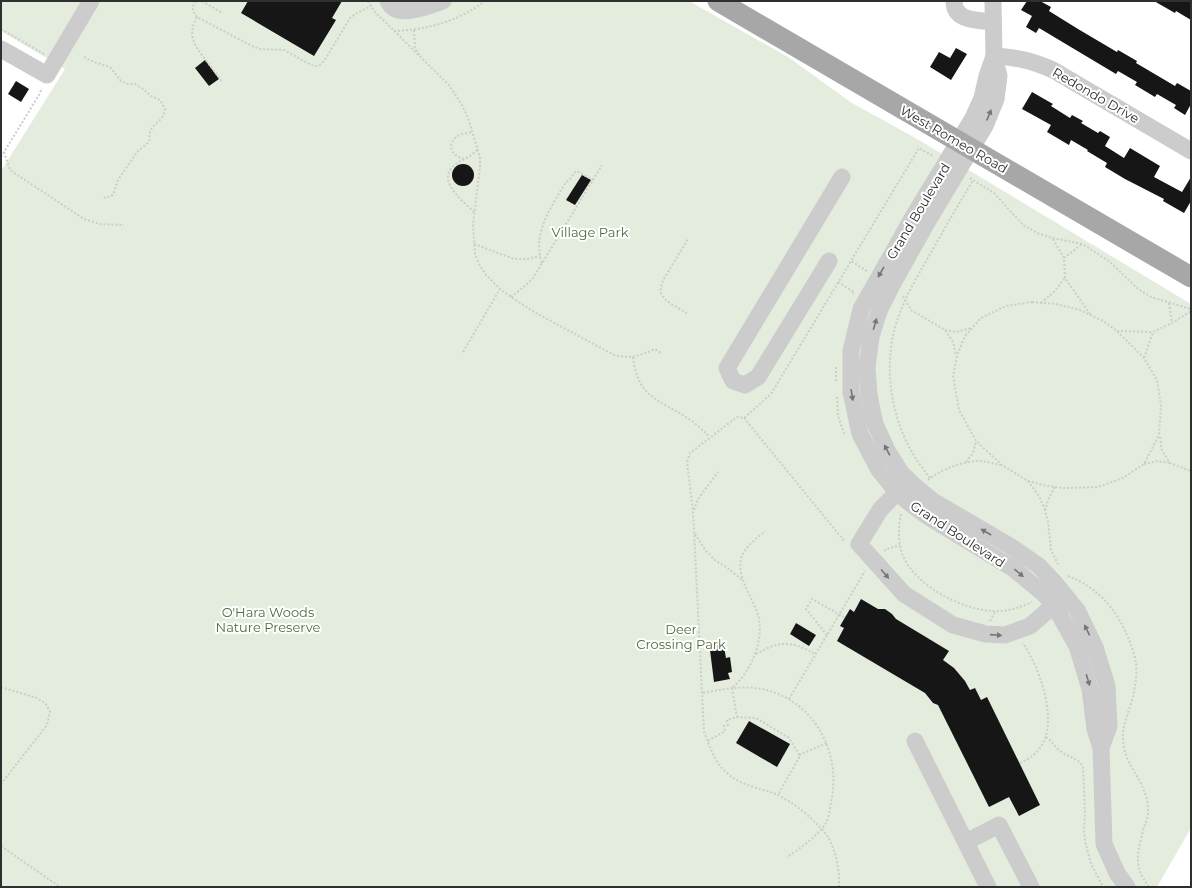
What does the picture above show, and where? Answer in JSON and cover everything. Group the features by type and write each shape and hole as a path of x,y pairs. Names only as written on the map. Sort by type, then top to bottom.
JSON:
{"main road":[{"name":"West Romeo Road","path":"718,1 1191,278"}],"street":[{"path":"1,49 47,76 91,1"},
{"path":"388,1 394,8 404,11 420,9 443,1"},
{"path":"954,1 957,13 961,16 993,22"},
{"name":"Grand Boulevard","path":"993,1 994,56 998,76 996,99 985,126 965,145 885,282 861,309 851,351 851,392 860,434 879,470 912,488 927,516 1014,569 1055,598 1077,646 1090,689 1095,729 1100,748 1104,844 1117,873 1127,887"},
{"name":"Redondo Drive","path":"994,56 1022,58 1054,70 1191,151"},
{"path":"829,261 758,377 745,385 733,381 727,368 842,177"},
{"path":"912,488 880,510 854,545 904,594 953,625 986,634 1005,635 1030,626 1055,598"},
{"path":"915,741 988,887"},
{"path":"966,842 999,825 1031,887"}],"path":[{"path":"196,1 193,6 193,12 197,17 252,46 260,49 284,50 311,65 317,66 326,58 350,18 356,13 371,6"},
{"path":"202,1 222,13"},
{"path":"368,1 374,11 448,85 462,105 478,149 480,167 473,224 474,244 475,254 479,264 486,274 500,289 536,313 614,355 633,357 643,355 654,349 662,354"},
{"path":"394,31 414,30 433,26 462,15 485,1"},
{"path":"197,17 193,24 192,31 194,44 222,82"},
{"path":"1,29 49,57"},
{"path":"414,30 416,47 419,56"},
{"path":"84,57 110,67 121,82 125,84 135,84 140,87 151,96 160,100 165,109 162,118 153,126 150,132 149,142 137,152 118,180 113,195 106,198 103,197"},
{"path":"1,157 39,94 47,76"},
{"path":"464,159 455,155 452,151 452,142 460,135 473,132"},
{"path":"744,418 771,394 919,148 952,166 995,194 1024,226 1037,233 1053,238 1082,244 1110,262 1138,289 1151,297 1191,310"},
{"path":"474,212 454,191 448,182 447,177 453,166 468,158 478,149"},
{"path":"4,152 10,170 84,219 100,224 124,225"},
{"path":"511,297 533,278 602,165"},
{"path":"542,263 539,244 541,230 549,209 566,182 570,180 574,173 577,172 593,180"},
{"path":"973,180 918,274 905,300 895,326 889,369 894,410 900,429 908,446 912,488 902,509 899,521 900,545 903,557 912,571 923,582 951,599 969,607 989,611 1010,611 1038,600 1055,598"},
{"path":"1053,238 1064,258 1065,278 1090,315"},
{"path":"686,313 671,304 665,298 661,292 661,286 663,280 688,239"},
{"path":"474,244 514,259 527,259 540,256"},
{"path":"1064,258 1082,244"},
{"path":"850,261 899,290 911,310 944,330 954,342 957,356"},
{"path":"1041,302 1054,292 1065,278"},
{"path":"463,352 500,289"},
{"path":"1170,463 1162,451 1159,435 1161,405 1157,380 1144,358 1117,331 1102,321 1080,310 1056,304 1032,302 1006,306 981,318 964,336 957,356 953,376 960,410 976,441 1002,466 1028,481 1046,486 1064,488 1098,487 1123,478 1144,464 1157,461 1170,463 1191,470"},
{"path":"1168,302 1172,323"},
{"path":"1117,331 1153,332 1172,323 1191,310"},
{"path":"944,330 956,332 972,328"},
{"path":"1144,358 1153,332"},
{"path":"633,357 635,369 645,391 656,400 688,418 710,437"},
{"path":"839,887 840,879 836,856 828,838 821,829 800,809 778,795 746,785 729,774 714,758 704,732 695,533 688,462 690,453 737,417 744,418 854,545"},
{"path":"1144,464 1159,435"},
{"path":"966,462 973,453 976,441"},
{"path":"912,488 949,468 966,462 982,462 1002,466"},
{"path":"693,511 698,499 718,472"},
{"path":"1028,481 1038,496 1045,511"},
{"path":"732,688 748,671 757,651 760,630 758,614 740,572 741,559 752,542 765,531"},
{"path":"695,533 706,551 715,560 729,569 744,582"},
{"path":"789,699 866,568"},
{"path":"827,635 806,609 812,599 844,617"},
{"path":"1020,763 1029,759 1037,752 1045,737 1047,728 1046,706 1042,683 1033,659 1022,641"},
{"path":"755,655 770,647 780,644 797,646 815,654"},
{"path":"703,693 746,686 778,694 798,705 807,713 822,732 831,754 834,786 829,814 826,823 821,829 798,850 787,857"},
{"path":"1,687 38,698 46,704 50,712 47,725 1,784"},
{"path":"732,688 737,717"},
{"path":"708,741 725,731 724,726 728,725 727,720 737,717 756,718 788,738 800,756 778,795"},
{"path":"1045,737 1061,752 1078,761 1083,767 1085,841 1091,864 1104,887"},
{"path":"799,754 827,743"},
{"path":"1,846 60,887"}],"green space":[{"path":"1,1 689,1 788,57 852,103 919,140 1191,304 1191,828 1157,887 1,887 1,171 65,69 1,31"}],"building":[{"path":"248,1 342,1 332,18 336,20 314,56 241,13"},
{"path":"1027,1 1040,1 1051,7 1049,11 1078,29 1117,52 1118,50 1137,61 1136,63 1175,86 1177,83 1191,91 1191,104 1185,115 1174,108 1176,105 1157,94 1155,97 1135,85 1137,82 1118,71 1116,74 1039,28 1036,33 1026,27 1032,16 1021,10"},
{"path":"1154,1 1191,1 1191,20 1176,11 1175,13"},
{"path":"956,48 967,54 951,80 930,67 939,52 950,58"},
{"path":"205,60 219,79 209,86 195,68"},
{"path":"16,81 29,89 21,102 8,94"},
{"path":"1032,92 1053,104 1051,106 1070,118 1072,115 1083,121 1081,123 1098,133 1100,131 1110,137 1105,146 1124,158 1130,148 1160,166 1154,177 1182,192 1191,177 1191,201 1184,213 1163,201 1164,199 1105,167 1107,163 1087,151 1088,150 1071,140 1069,145 1047,132 1051,125 1022,109"},
{"path":"463,164 471,167 474,175 471,183 463,186 455,183 452,175 455,167"},
{"path":"582,175 591,180 575,205 566,200"},
{"path":"861,599 878,609 885,609 896,619 949,651 943,660 954,668 965,681 970,690 975,688 981,700 987,697 1040,805 1019,816 1009,797 989,807 938,705 933,703 925,693 837,641 844,628 840,626 850,609 854,612"},
{"path":"796,623 816,635 809,646 790,634"},
{"path":"723,641 726,658 730,657 732,672 728,673 730,679 714,682 709,642"},
{"path":"749,721 790,744 777,767 736,743"}],"park label":[{"name":"Village Park","path":"590,232"},
{"name":"O'Hara Woods Nature Preserve","path":"268,620"},
{"name":"Deer Crossing Park","path":"681,636"}]}
